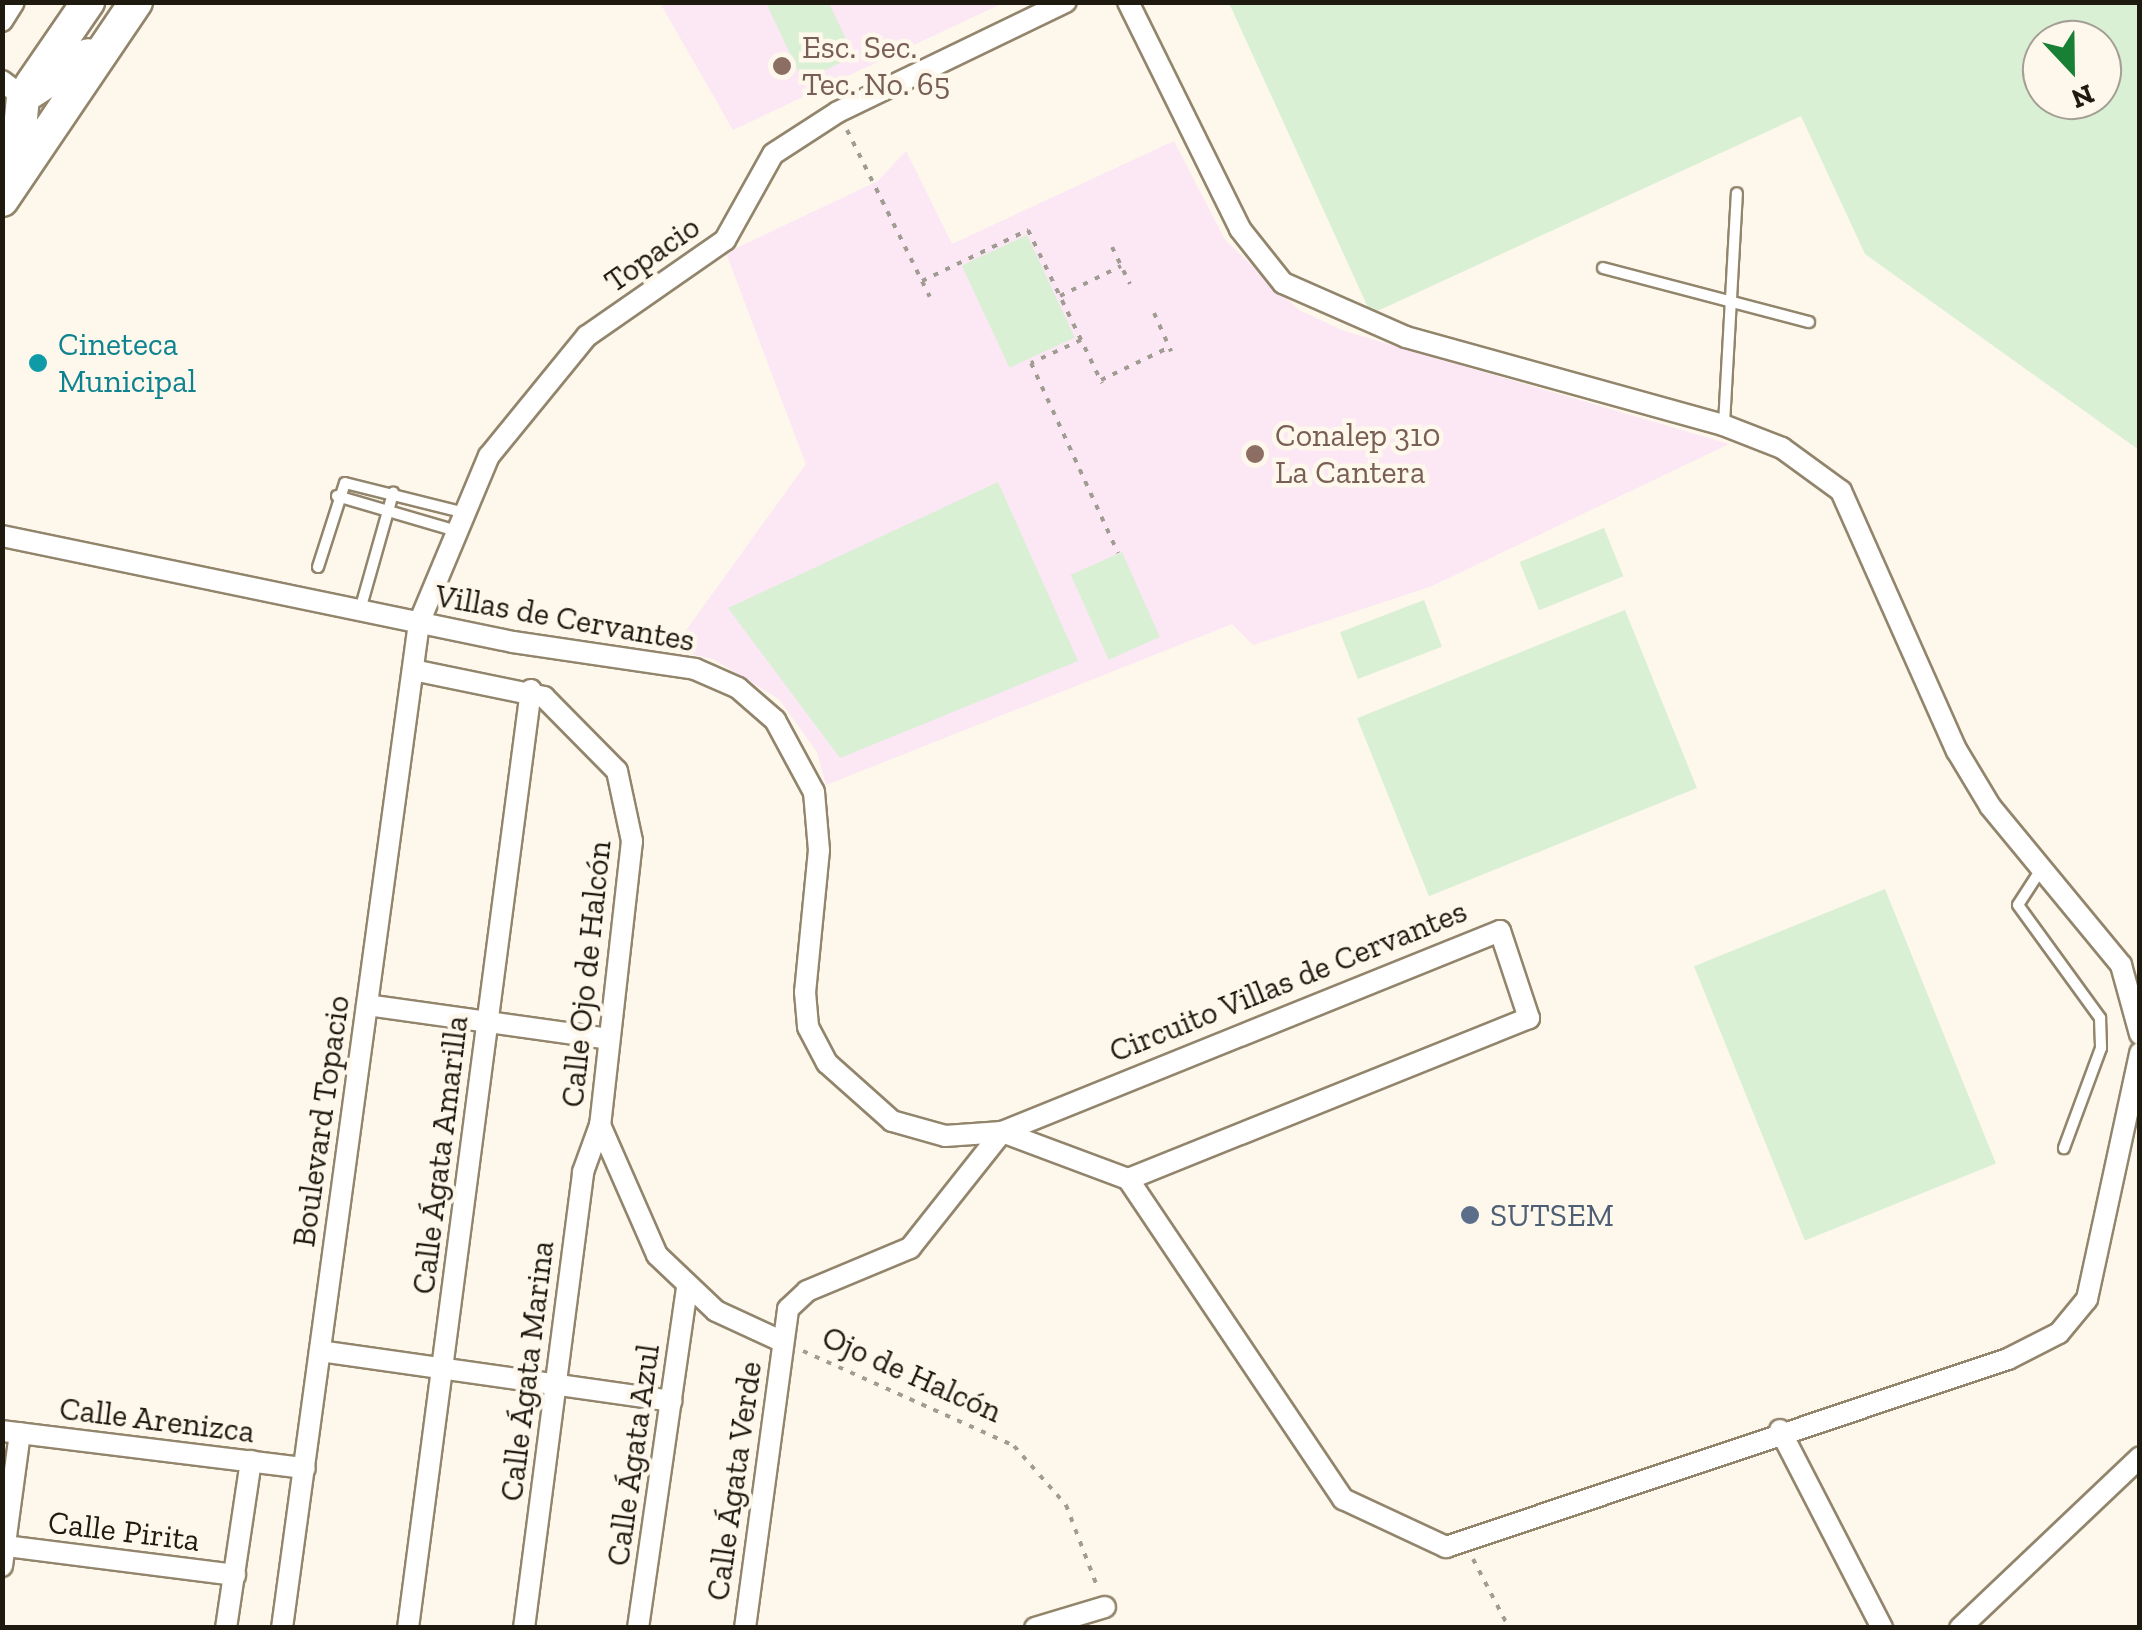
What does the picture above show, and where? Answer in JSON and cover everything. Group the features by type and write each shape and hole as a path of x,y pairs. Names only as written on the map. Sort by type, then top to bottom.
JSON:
{"main road":[{"path":"2,131 13,89 88,2"},
{"path":"8,190 136,2"},
{"path":"13,89 108,41"},
{"path":"8,190 13,89"}],"street":[{"path":"2,20 14,2"},
{"name":"Topacio","path":"418,622 489,456 587,336 725,240 774,154 838,112 1066,2"},
{"path":"1128,2 1240,229 1282,283 1406,337 1724,426 1782,448 1860,516 1957,751 2040,871 2121,965 2140,1034"},
{"name":"Villas de Cervantes","path":"2,536 360,611 696,670 756,701 799,753 817,806 806,992 808,1027 827,1063 892,1121 945,1136 1002,1132 1128,1178"},
{"name":"Boulevard Topacio","path":"282,1628 418,622"},
{"name":"Calle Ojo de Halcón","path":"414,670 530,690 597,742 630,813 600,1125 638,1224 687,1290 783,1342"},
{"name":"Calle Ágata Amarilla","path":"408,1628 530,690"},
{"name":"Circuito Villas de Cervantes","path":"1002,1132 1500,932 1529,1018 1128,1178"},
{"path":"367,1005 608,1039"},
{"path":"1128,1178 1343,1499 1398,1532 1446,1547 1780,1430 2008,1360 2059,1333 2088,1299 2140,1052"},
{"name":"Calle Ágata Marina","path":"524,1628 583,1172 600,1125"},
{"name":"Calle Ágata Verde","path":"745,1628 788,1309 807,1291 910,1248 1002,1132"},
{"name":"Calle Ágata Azul","path":"638,1628 687,1290"},
{"path":"320,1350 671,1401"},
{"path":"1780,1430 1882,1628"},
{"path":"4,1556 11,1432"},
{"name":"Calle Arenizca","path":"11,1432 305,1468"},
{"path":"1960,1628 2140,1456"},
{"path":"226,1628 251,1462"},
{"name":"Calle Pirita","path":"4,1556 235,1575"},
{"path":"1034,1628 1105,1607"}],"lane":[{"path":"1724,426 1738,193"},
{"path":"1603,268 1809,322"},
{"path":"318,567 337,496 354,482 392,493 461,522"},
{"path":"360,611 392,493"},
{"path":"337,496 388,510 461,522"},
{"path":"2040,871 2018,905 2100,1018 2101,1048 2064,1148"}],"path":[{"path":"838,112 930,297"},
{"path":"922,281 1028,230 1101,382 1171,349 1154,313"},
{"path":"1112,247 1130,284"},
{"path":"1060,296 1121,266"},
{"path":"1082,340 1031,363 1118,553"},
{"name":"Ojo de Halcón","path":"783,1342 1014,1446 1066,1506 1105,1607"},
{"path":"1464,1542 1510,1628"}],"shaded area":[{"name":"Esc. Sec. Tec. No. 65","path":"660,3 1003,3 733,130"},
{"name":"Conalep 310 La Cantera","path":"1174,141 1225,240 1299,310 1344,331 1729,444 1432,586 1253,645 1232,624 826,785 817,752 779,699 713,659 672,650 806,464 726,253 878,181 906,151 952,244"}],"green space":[{"path":"766,3 829,3 854,56 803,81"},
{"path":"1229,3 2139,3 2139,450 1865,254 1801,116 1371,314"},
{"path":"1027,235 1075,337 1010,368 962,265"},
{"path":"998,482 1078,661 840,758 728,608"},
{"path":"1604,528 1623,576 1539,610 1520,562"},
{"path":"1122,552 1160,637 1109,660 1071,575"},
{"path":"1424,600 1442,647 1358,679 1340,632"},
{"path":"1625,610 1697,788 1429,896 1357,718"},
{"path":"1885,889 1996,1163 1805,1241 1694,966"}],"place":[{"name":"Esc. Sec. Tec. No. 65","path":"782,66"},
{"name":"Cineteca Municipal","path":"38,363"},
{"name":"Conalep 310 La Cantera","path":"1255,454"},
{"name":"SUTSEM","path":"1470,1215"}]}
